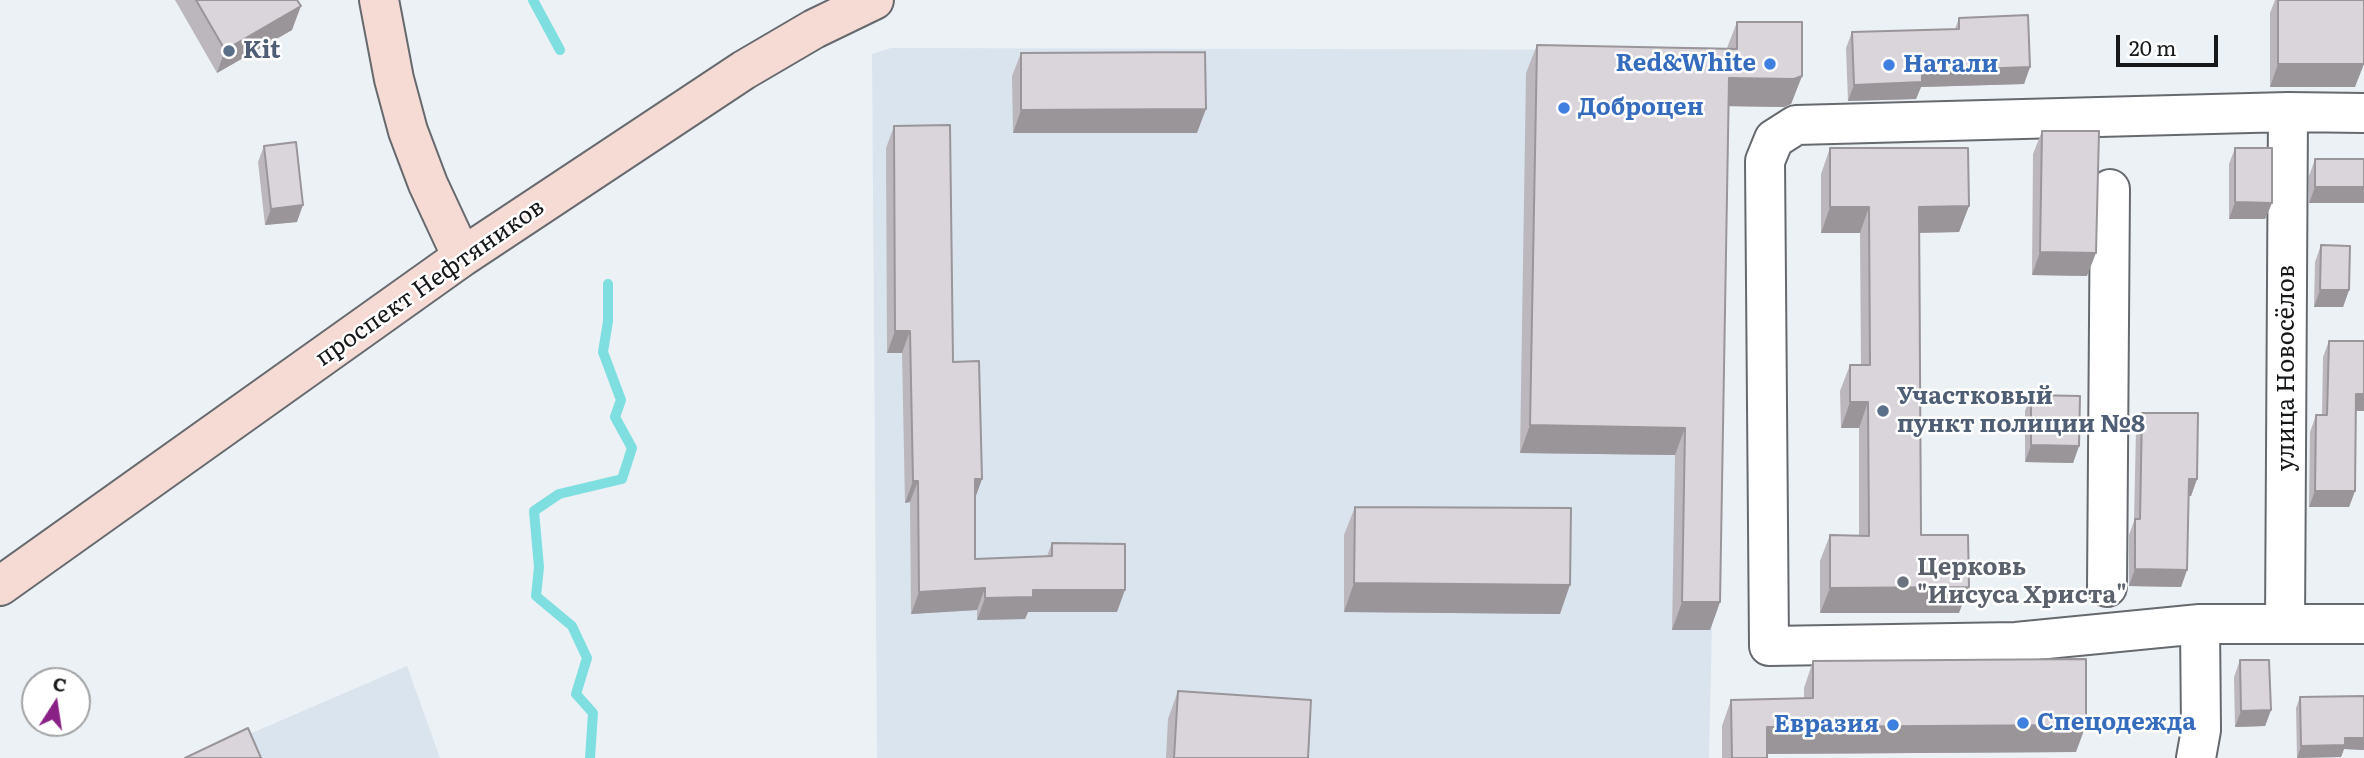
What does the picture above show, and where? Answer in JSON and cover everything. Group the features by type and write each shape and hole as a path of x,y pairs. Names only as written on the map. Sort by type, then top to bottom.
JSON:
{"main road":[{"path":"379,0 394,79 408,131 428,184 462,257"},
{"name":"проспект Нефтяников","path":"0,586 462,257 744,70 814,29 874,0"}],"street":[{"path":"2364,113 2288,112 1796,125 1774,139 1765,161 1769,646 2016,642 2200,624 2364,624"},
{"name":"улица Новосёлов","path":"2286,623 2288,112"},
{"path":"2107,587 2110,189"},
{"path":"2196,758 2201,730 2200,624"}],"shaded area":[{"path":"891,48 1725,50 1709,758 877,758 872,54"},
{"path":"407,666 440,758 194,758"}],"building":[{"path":"196,0 297,0 301,6 225,50"},
{"path":"2278,0 2364,0 2364,64 2278,64"},
{"path":"2028,15 2030,67 1922,71 1922,82 1854,85 1852,32 1959,29 1959,18"},
{"path":"1737,22 1802,22 1802,76 1794,79 1729,78 1720,602 1682,602 1685,428 1530,425 1537,45 1737,49"},
{"path":"1205,52 1206,109 1021,110 1021,53"},
{"path":"950,125 953,362 979,361 982,479 975,479 975,559 1052,556 1052,543 1125,544 1125,590 1033,590 1033,597 985,598 985,588 919,592 918,481 913,481 910,331 895,331 894,126"},
{"path":"2042,131 2099,131 2096,253 2040,252"},
{"path":"296,142 303,205 271,209 264,146"},
{"path":"1830,148 1968,148 1969,206 1919,207 1921,535 1968,535 1969,587 1830,588 1830,535 1869,536 1868,402 1850,402 1850,365 1870,365 1869,207 1830,207"},
{"path":"2235,148 2272,148 2272,203 2235,202"},
{"path":"2315,159 2364,159 2364,187 2315,187"},
{"path":"2321,245 2350,246 2349,290 2320,290"},
{"path":"2329,341 2364,341 2364,394 2356,394 2355,491 2315,491 2316,415 2327,415"},
{"path":"2031,395 2080,396 2079,446 2031,445"},
{"path":"2142,413 2198,413 2197,479 2189,479 2187,570 2135,569 2135,519 2140,519"},
{"path":"1355,507 1571,508 1570,585 1354,583"},
{"path":"2086,659 2086,725 1767,727 1767,758 1732,758 1731,700 1813,698 1813,661"},
{"path":"2240,660 2269,660 2271,710 2241,711"},
{"path":"1178,691 1311,700 1308,758 1174,758"},
{"path":"2364,696 2364,738 2345,738 2345,745 2301,746 2300,697"},
{"path":"248,728 261,758 185,758"}],"waterway":[{"path":"533,0 560,50"},
{"path":"590,758 593,713 576,694 587,658 572,626 536,596 539,567 534,511 559,494 622,479 632,448 615,417 621,400 603,352 608,321 608,284"}],"place":[{"name":"Kit","path":"229,51"},
{"name":"Red&White","path":"1770,64"},
{"name":"Натали","path":"1889,65"},
{"name":"Доброцен","path":"1564,108"},
{"name":"Участковый пункт полиции №8","path":"1883,411"},
{"name":"Церковь \"Иисуса Христа\"","path":"1903,582"},
{"name":"Спецодежда","path":"2023,723"},
{"name":"Евразия","path":"1893,725"}]}
